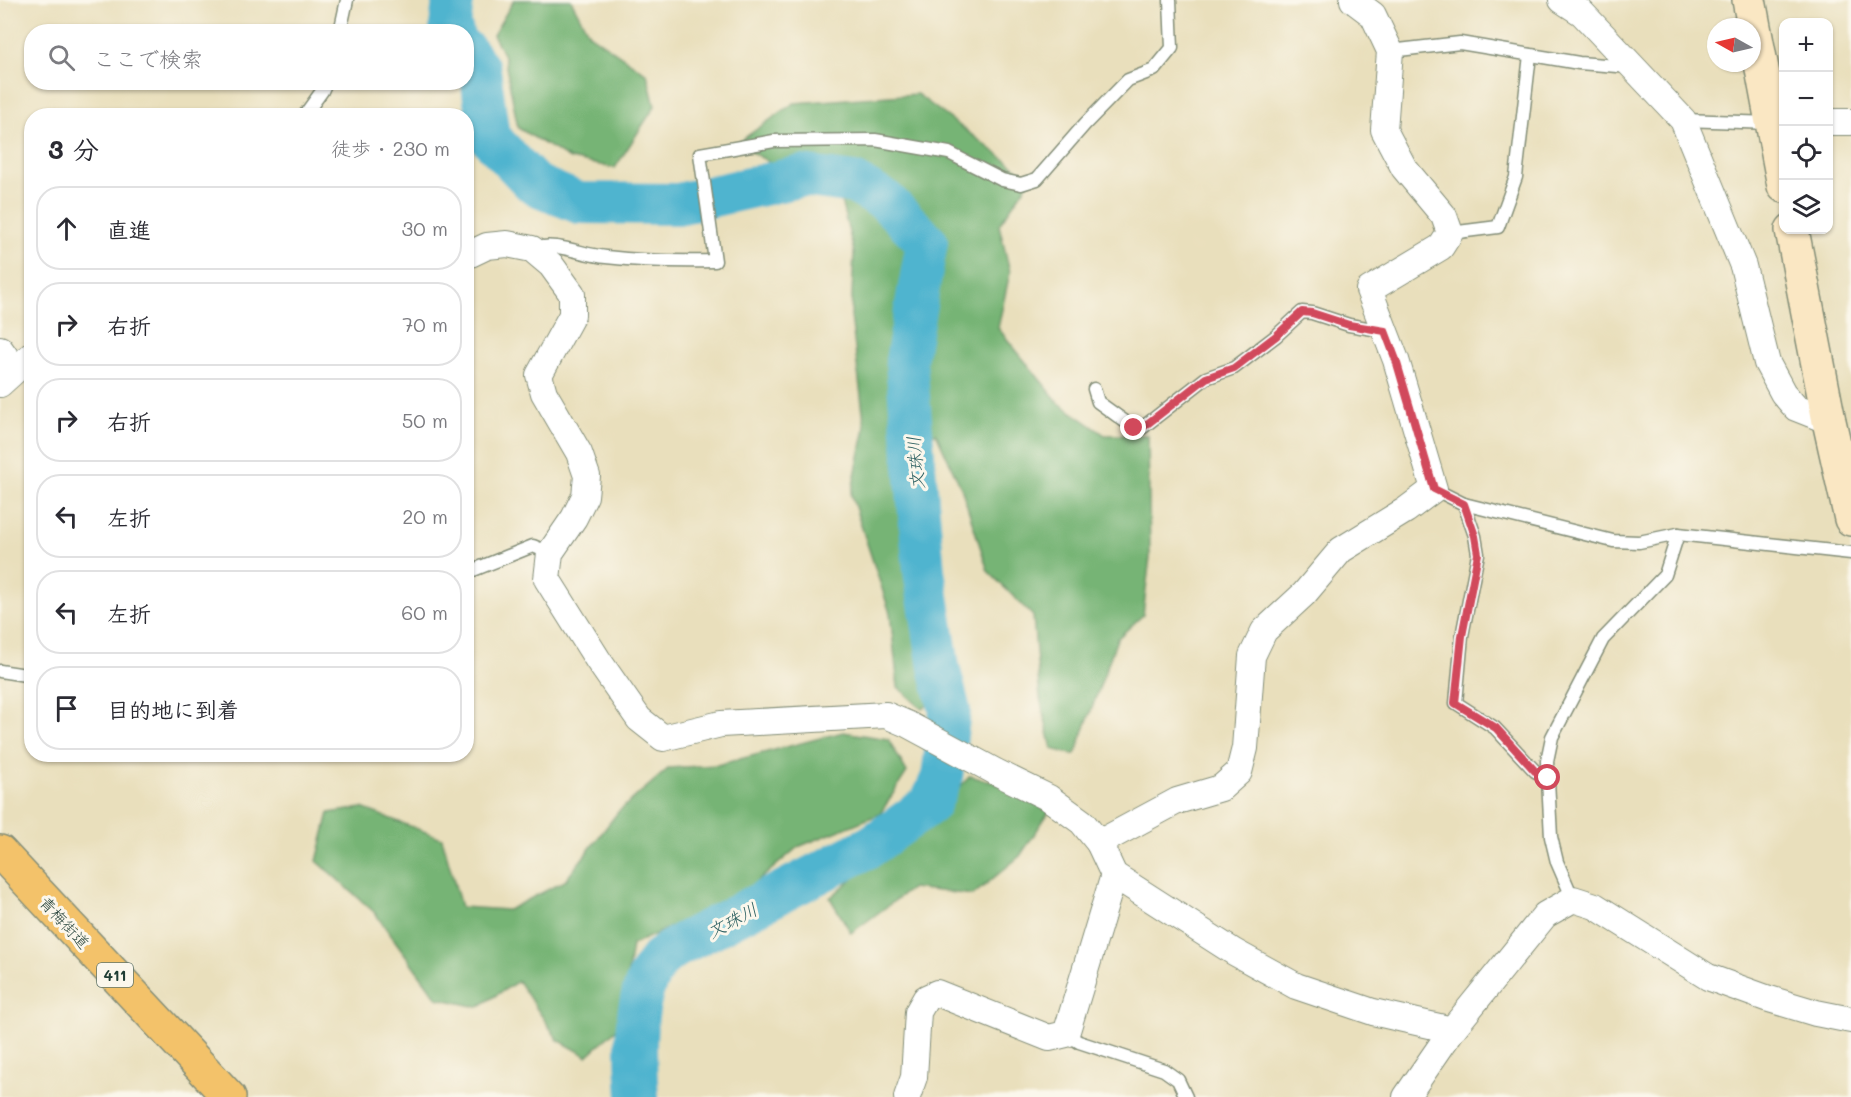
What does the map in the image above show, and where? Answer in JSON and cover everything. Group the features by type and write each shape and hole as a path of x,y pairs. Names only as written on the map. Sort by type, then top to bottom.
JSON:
{"highway":[{"name":"青梅街道","path":"0,852 229,1097"}],"main road":[{"path":"1749,0 1777,123 1783,180"},
{"path":"1793,234 1829,421 1851,519"}],"street":[{"path":"1099,843 1177,801 1221,788 1239,772 1245,748 1252,656 1264,631 1304,594 1341,550 1406,510 1434,489 1396,360 1369,290 1441,247 1450,233 1444,216 1404,168 1384,130 1390,51 1374,15 1353,0"},
{"path":"1562,0 1582,13 1683,120 1743,266 1767,363 1783,393 1796,408 1829,421"},
{"path":"1833,122 1851,122"},
{"path":"474,252 488,246 507,244 532,249 551,265 572,294 572,315 538,375 544,393 579,453 587,476 585,496 578,511 550,552 547,579 598,660 639,719 663,738 721,724 886,715 1049,798 1082,822 1099,843 1114,875 1234,952 1296,986 1373,1012 1452,1030"},
{"path":"0,349 16,370"},
{"path":"907,1097 914,1077 918,1011 926,998 937,993 1049,1038 1066,1034 1114,875"},
{"path":"1406,1097 1452,1030 1545,915 1573,899 1595,906 1708,976 1766,998 1851,1020"}],"lane":[{"path":"342,24 347,0"},
{"path":"532,249 545,245 614,258 669,262 714,261 700,154 774,141 875,140 949,153 1002,180 1021,184 1037,179 1084,124 1128,80 1154,70 1172,48 1170,0"},
{"path":"1390,51 1460,43 1579,63 1632,67"},
{"path":"1450,233 1498,227 1516,177 1530,55"},
{"path":"310,108 322,90"},
{"path":"1683,120 1777,123"},
{"path":"1094,389 1098,402 1134,428 1142,428 1206,378 1234,368 1276,336 1302,312 1349,325 1385,331"},
{"path":"1434,489 1464,504 1613,541 1639,542 1677,534 1851,553"},
{"path":"1464,504 1475,536 1478,554 1462,636 1455,703 1496,728 1535,771 1548,778"},
{"path":"1573,899 1557,862 1551,837 1547,761 1552,736 1603,639 1665,575 1677,534"},
{"path":"474,570 533,546 550,552"},
{"path":"0,671 24,674"},
{"path":"1066,1034 1079,1042 1164,1070 1178,1080 1186,1097"}],"green space":[{"path":"514,0 571,0 589,34 647,74 655,106 615,168 570,159 518,128 504,56 493,35"},
{"path":"917,94 1031,179 999,225 1010,272 998,328 1059,403 1105,435 1148,435 1150,557 1143,615 1117,639 1075,755 1052,749 1040,698 1033,616 988,571 962,490 936,433 901,456 912,561 935,700 922,709 898,687 890,613 851,495 865,428 851,316 854,252 841,201 736,144 794,103"},
{"path":"843,732 888,739 907,772 880,814 798,847 745,892 632,945 620,1026 587,1056 558,1040 518,981 478,1007 437,998 374,912 317,861 329,813 362,808 442,838 461,907 508,910 565,881 618,812 669,768 717,765"},
{"path":"970,776 1006,786 1049,812 1020,856 973,895 912,888 851,933 830,898 868,865 911,838"}],"waterway":[{"name":"文珠川","path":"450,24 453,0"},
{"name":"文珠川","path":"474,62 480,70 489,137 534,184 579,203 678,204 802,176 854,183 886,201 927,242 906,361 924,571 939,667 950,711 942,777 930,804 871,846 683,943 660,959 644,989 640,1006 636,1043 638,1097"}],"route":[{"path":"1134,428 1142,428 1206,378 1234,368 1276,336 1302,312 1349,325 1385,331 1396,360 1434,489 1464,504 1475,536 1478,554 1462,636 1455,703 1496,728 1535,771 1548,778"}]}
